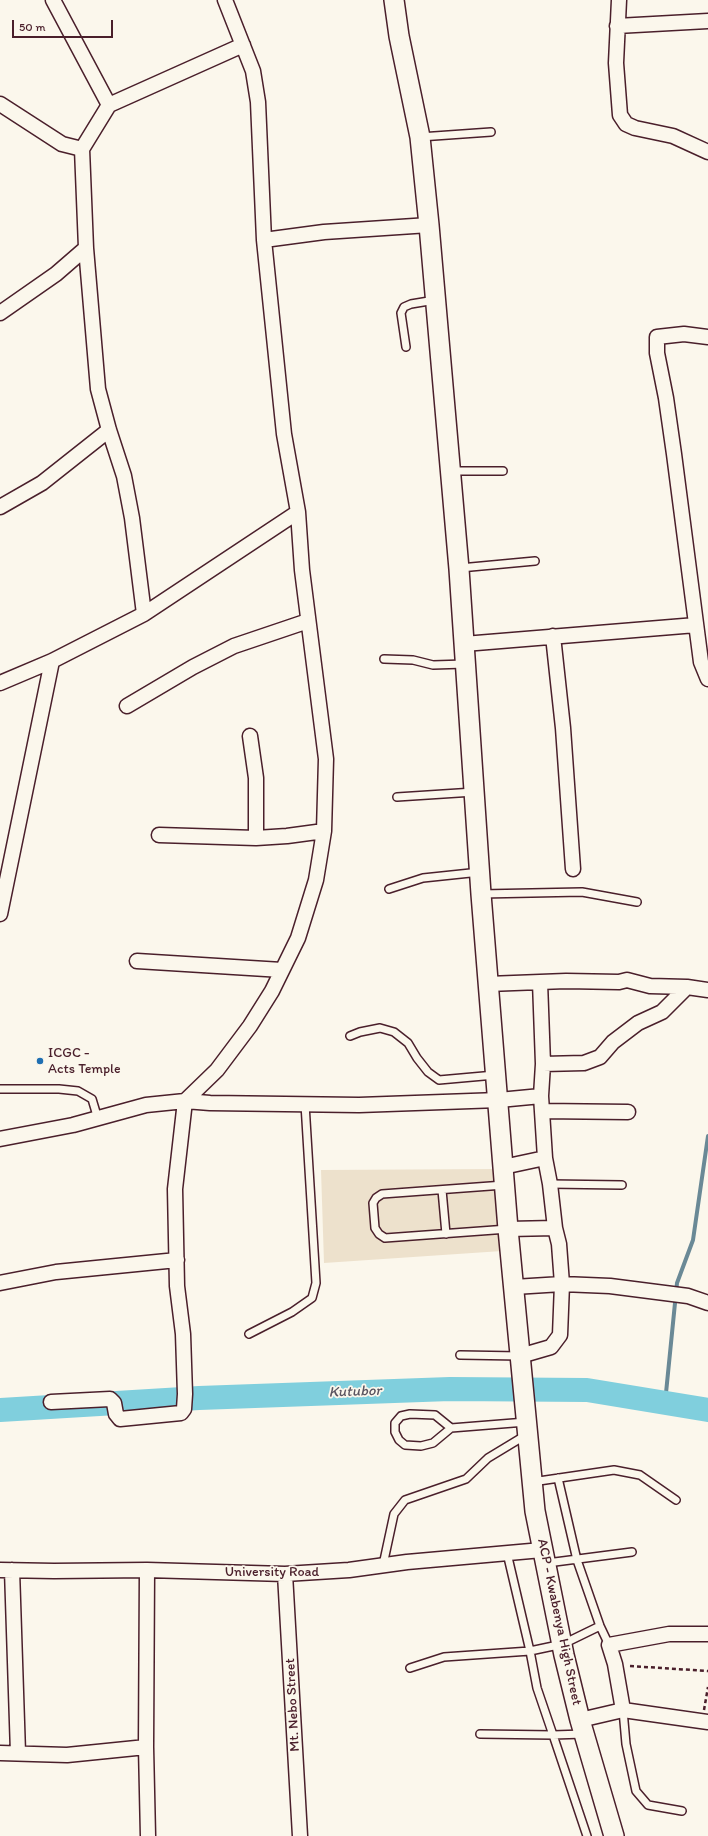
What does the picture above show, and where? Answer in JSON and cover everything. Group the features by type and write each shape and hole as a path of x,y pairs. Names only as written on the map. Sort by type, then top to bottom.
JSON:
{"main road":[{"name":"ACP - Kwabenya High Street","path":"394,0 399,36 420,137 459,569 488,984 499,1100 508,1229 532,1482 544,1557 563,1644 564,1655 582,1727 614,1836"}],"street":[{"path":"53,0 109,105"},
{"path":"51,1402 110,1399 120,1419 181,1413 184,1408 186,1394 177,1260 175,1189 185,1101 217,1070 250,1026 272,991 298,938 316,880 324,831 326,759 302,570 298,512 284,434 264,240 258,102 253,71 225,0"},
{"path":"619,0 616,63 620,115 626,124 635,128 673,136 708,152"},
{"path":"617,26 708,21"},
{"path":"144,614 131,511 124,476 109,430 98,389 86,248 82,149 109,105 243,45"},
{"path":"2,108 62,144 82,149"},
{"path":"264,240 324,232 428,225"},
{"path":"0,313 56,274 86,248"},
{"path":"708,337 697,334 684,334 657,338 658,368 666,398 701,662 708,679"},
{"path":"0,508 42,482 109,430"},
{"path":"0,683 52,661 144,614 298,512"},
{"path":"127,706 193,667 234,646 308,621"},
{"path":"464,644 696,625"},
{"path":"553,636 563,728 573,869"},
{"path":"0,914 52,661"},
{"path":"250,736 256,778 256,838"},
{"path":"159,835 256,838 324,831"},
{"path":"137,961 282,970"},
{"path":"488,984 627,980 650,986 688,987 708,990"},
{"path":"520,1356 550,1347 560,1335 562,1284 559,1244 555,1228 550,1184 545,1158 541,1096 543,1064 540,982"},
{"path":"543,1064 584,1063 600,1057 613,1042 638,1023 662,1012 688,987"},
{"path":"0,1139 73,1125 146,1105 185,1101 210,1103 359,1105 499,1100 541,1096"},
{"path":"542,1111 628,1112"},
{"path":"504,1176 545,1158"},
{"path":"508,1229 555,1228"},
{"path":"0,1283 56,1272 177,1260"},
{"path":"514,1287 562,1284 610,1286 688,1296 708,1303"},
{"name":"University Road","path":"6,1570 147,1570 285,1574 349,1570 382,1565 507,1553 544,1557"},
{"path":"6,1570 18,1753"},
{"path":"147,1570 146,1747 148,1836"},
{"name":"Mt. Nebo Street","path":"285,1574 300,1836"},
{"path":"623,1710 615,1664 609,1645 669,1634 708,1634"},
{"path":"582,1727 623,1710 705,1722"},
{"path":"0,1753 67,1755 146,1747"}],"lane":[{"path":"420,137 491,132"},
{"path":"406,347 401,313 404,307 411,304 435,300"},
{"path":"450,471 502,470"},
{"path":"459,569 535,561"},
{"path":"384,659 413,660 433,665 465,664"},
{"path":"397,797 474,792"},
{"path":"389,889 423,878 480,872"},
{"path":"481,894 582,892 637,902"},
{"path":"350,1036 360,1032 380,1028 394,1032 408,1043 428,1072 439,1080 496,1076"},
{"path":"0,1089 59,1089 78,1092 92,1099 98,1118"},
{"path":"249,1334 292,1312 312,1298 316,1283 305,1104"},
{"path":"504,1176 442,1190 382,1194 376,1198 373,1203 375,1228 379,1234 385,1238 508,1229"},
{"path":"550,1184 622,1185"},
{"path":"442,1190 446,1234"},
{"path":"460,1356 520,1356"},
{"path":"451,1428 435,1415 410,1414 401,1416 396,1424 395,1432 399,1440 405,1445 421,1446 434,1443 451,1428 526,1420"},
{"path":"382,1565 394,1514 405,1500 466,1479 526,1420"},
{"path":"532,1482 614,1470 640,1475 676,1500"},
{"path":"558,1478 577,1560 600,1626 609,1645"},
{"path":"544,1557 577,1560 632,1552"},
{"path":"507,1553 537,1688 587,1836"},
{"path":"410,1668 444,1656 530,1651 563,1644 600,1626"},
{"path":"623,1710 626,1744 636,1791 648,1805 682,1810"},
{"path":"480,1734 553,1735 582,1727"}],"path":[{"path":"630,1666 708,1671"},
{"path":"705,1722 708,1686"}],"shaded area":[{"path":"499,1169 502,1251 324,1263 321,1170"}],"waterway":[{"path":"665,1403 677,1283 693,1240 708,1136"},
{"name":"Kutubor","path":"0,1410 199,1398 450,1389 587,1390 708,1410"}],"place":[{"name":"ICGC - Acts Temple","path":"40,1061"}]}
